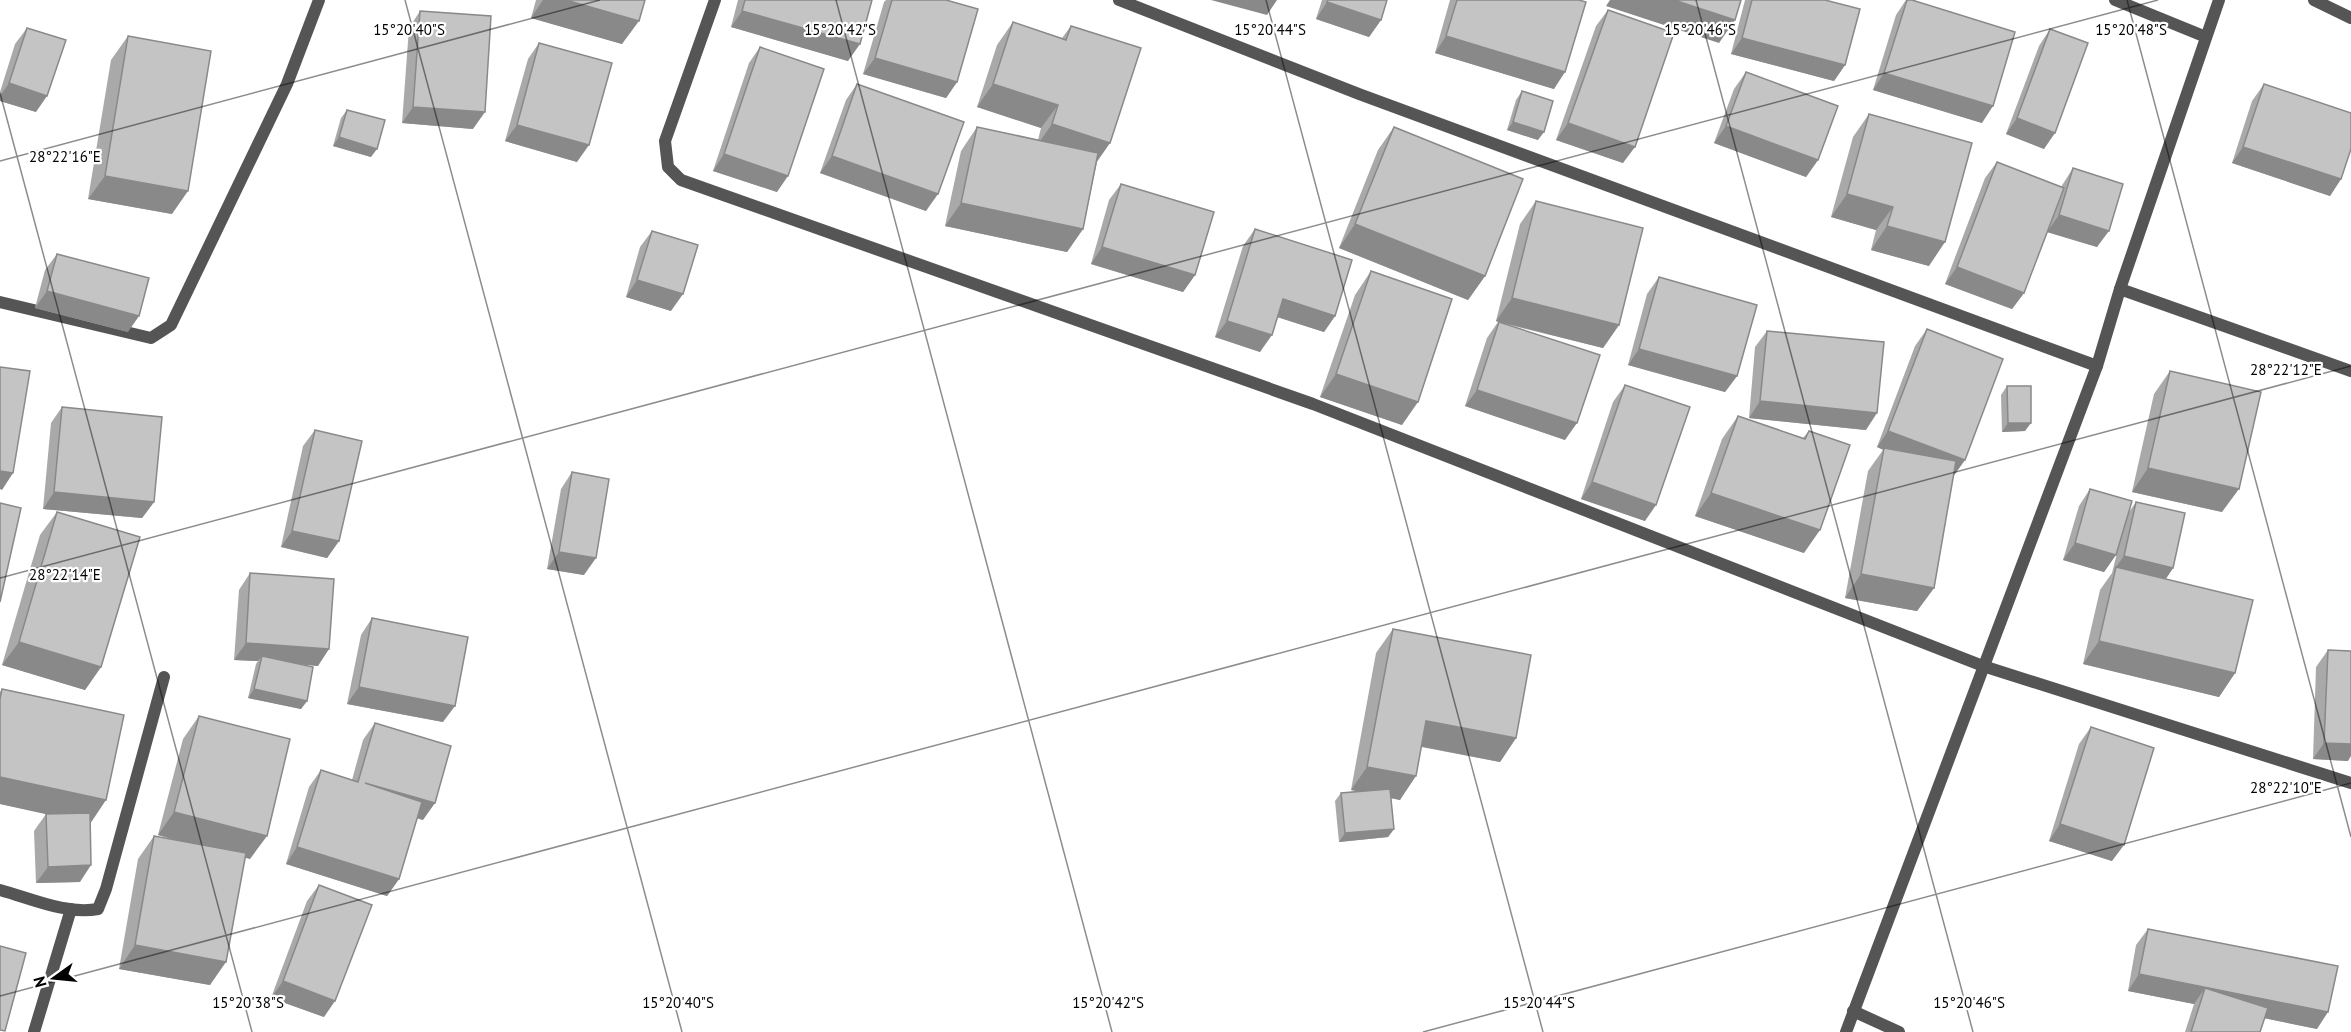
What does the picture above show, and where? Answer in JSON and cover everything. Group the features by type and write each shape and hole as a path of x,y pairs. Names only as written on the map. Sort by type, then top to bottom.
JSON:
{"street":[{"path":"0,302 151,338 171,325 287,84 319,0"},
{"path":"715,0 665,141 668,167 681,180 1313,404 1983,666 2351,783"},
{"path":"1119,0 1370,98 2097,366"},
{"path":"2115,0 2206,37"},
{"path":"1846,1032 2097,366 2120,290 2219,0"},
{"path":"2314,0 2351,18"},
{"path":"2120,290 2351,371"},
{"path":"0,890 71,909 86,911 98,909 106,889 164,677"},
{"path":"34,1032 71,909"},
{"path":"1853,1011 1899,1032"}],"building":[{"path":"566,0 645,0 639,21"},
{"path":"745,0 872,0 860,44 742,11"},
{"path":"892,0 946,0 978,9 957,82 875,58"},
{"path":"1328,0 1387,0 1381,20 1327,2"},
{"path":"1457,0 1579,0 1586,2 1565,72 1446,36"},
{"path":"1674,0 1741,0 1735,20"},
{"path":"1752,0 1825,0 1860,9 1845,65 1742,38"},
{"path":"1907,0 2015,32 1993,106 1884,73"},
{"path":"1608,10 1674,33 1635,147 1568,123"},
{"path":"420,11 491,16 485,112 413,107"},
{"path":"1013,22 1066,40 1071,26 1141,48 1110,143 1052,124 1058,105 993,84"},
{"path":"27,28 66,40 47,96 9,83"},
{"path":"2050,29 2088,43 2055,133 2017,118"},
{"path":"128,36 211,51 188,191 105,176"},
{"path":"539,43 612,63 589,145 517,125"},
{"path":"760,47 824,69 788,176 724,154"},
{"path":"1746,72 1838,106 1818,160 1726,126"},
{"path":"857,84 964,122 938,194 832,156"},
{"path":"2264,84 2351,113 2351,149 2341,179 2243,147"},
{"path":"1522,91 1553,101 1544,132 1513,122"},
{"path":"347,110 385,120 377,149 339,137"},
{"path":"1869,114 1972,143 1945,242 1887,226 1893,207 1847,194"},
{"path":"977,127 1098,153 1083,229 961,203"},
{"path":"1394,127 1523,179 1485,276 1355,224"},
{"path":"1997,162 2064,188 2024,293 1957,267"},
{"path":"2073,168 2123,184 2109,231 2059,215"},
{"path":"1121,184 1214,212 1195,275 1102,247"},
{"path":"1536,201 1643,228 1619,325 1512,298"},
{"path":"1255,229 1352,260 1335,316 1283,299 1272,335 1227,321"},
{"path":"652,231 698,245 683,294 637,280"},
{"path":"57,254 149,278 139,316 47,291"},
{"path":"1371,271 1452,299 1418,402 1336,374"},
{"path":"1659,277 1757,305 1737,376 1639,349"},
{"path":"1499,322 1600,355 1577,423 1477,390"},
{"path":"1927,329 2003,359 1965,460 1888,431"},
{"path":"1767,331 1884,342 1877,413 1760,401"},
{"path":"0,367 30,371 13,473 0,471"},
{"path":"2170,371 2261,392 2239,489 2148,468"},
{"path":"1625,385 1690,407 1656,505 1592,482"},
{"path":"2007,386 2031,386 2031,423 2008,423"},
{"path":"62,407 162,417 154,502 54,492"},
{"path":"1738,416 1805,439 1809,431 1850,445 1820,530 1711,493"},
{"path":"315,430 362,441 339,541 292,531"},
{"path":"1884,448 1956,461 1934,588 1861,574"},
{"path":"572,472 609,479 596,558 559,552"},
{"path":"2090,489 2132,501 2116,555 2075,543"},
{"path":"2136,502 2185,513 2173,568 2124,556"},
{"path":"0,503 21,508 0,602"},
{"path":"57,512 140,537 101,667 19,642"},
{"path":"2116,567 2253,600 2235,673 2099,641"},
{"path":"250,573 334,579 329,649 246,643"},
{"path":"372,618 468,637 455,706 359,687"},
{"path":"1393,629 1531,655 1516,738 1426,721 1416,776 1367,767"},
{"path":"2328,650 2351,651 2351,744 2324,743"},
{"path":"262,656 313,667 307,701 254,689"},
{"path":"2,689 124,715 106,800 0,777"},
{"path":"199,716 290,739 267,836 174,812"},
{"path":"375,723 451,746 435,803 365,783 422,802 399,879 297,847 321,770 358,782"},
{"path":"2091,727 2154,748 2124,845 2060,824"},
{"path":"1390,789 1394,829 1345,833 1341,793"},
{"path":"90,813 91,865 48,867 46,814"},
{"path":"154,836 246,853 226,962 135,945"},
{"path":"319,885 372,905 335,1001 283,981"},
{"path":"2148,929 2338,966 2328,1012 2139,974"},
{"path":"0,946 26,953 5,1031 0,1030"},
{"path":"2205,988 2268,1008 2260,1032 2191,1032"}]}
